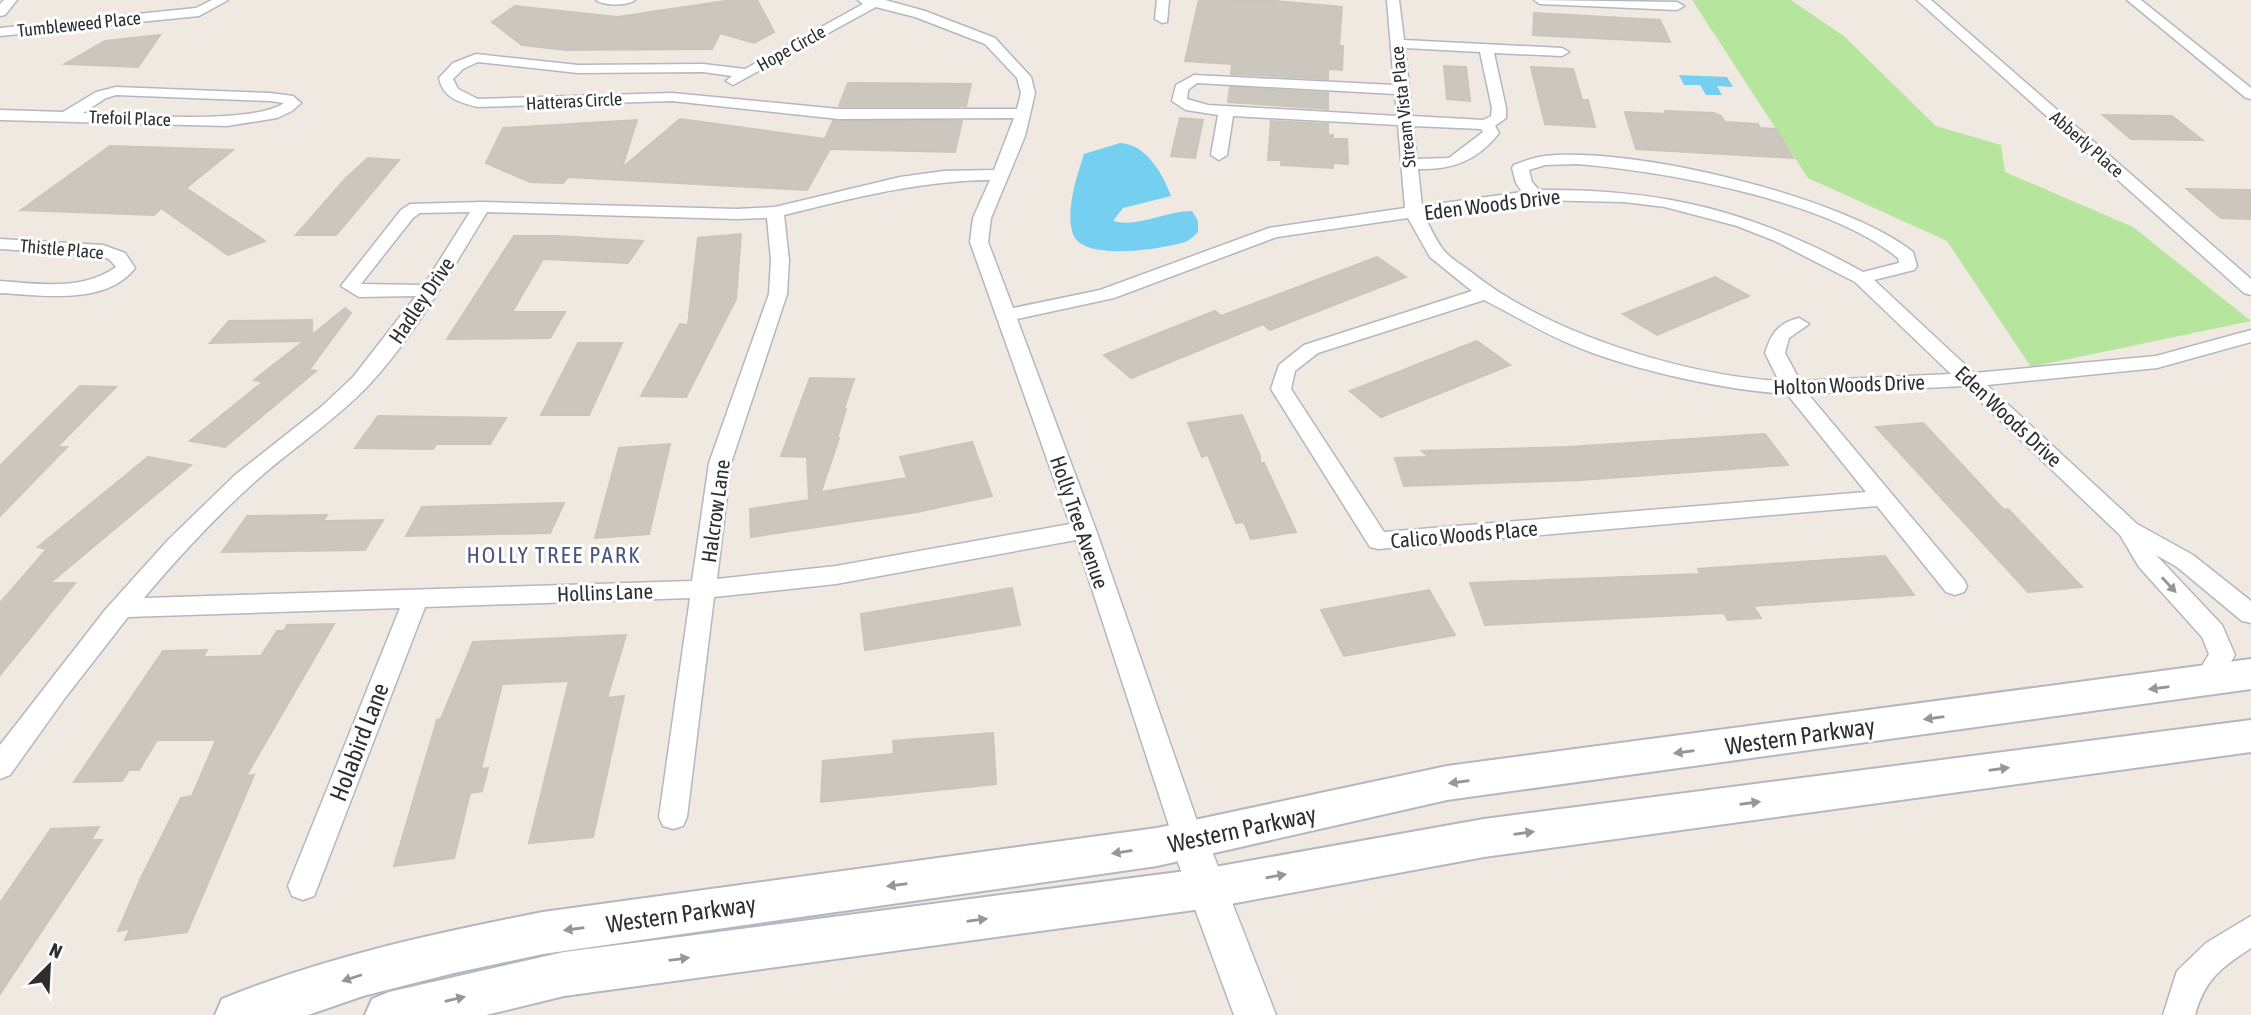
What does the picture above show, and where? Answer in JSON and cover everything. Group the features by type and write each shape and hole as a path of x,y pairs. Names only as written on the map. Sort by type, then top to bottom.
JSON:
{"main road":[{"name":"Western Parkway","path":"239,1015 363,974 454,951 543,933 1034,866 1189,841 1447,783 2251,674"},
{"name":"Western Parkway","path":"388,1015 564,974 1209,888 1484,838 2251,736"}],"street":[{"path":"0,12 10,0"},
{"path":"115,21 151,0"},
{"name":"Tumbleweed Place","path":"0,32 199,12 222,0"},
{"path":"602,0 629,0"},
{"path":"1162,19 1163,0"},
{"name":"Stream Vista Place","path":"1393,0 1414,213"},
{"path":"1540,0 1677,6"},
{"name":"Abberly Place","path":"1923,0 2251,289"},
{"path":"2133,0 2251,95"},
{"name":"Holly Tree Avenue","path":"872,1 956,26 990,41 1024,77 1028,93 1023,113 1012,152 998,176 982,218 979,242 1084,530 1189,841 1255,1015"},
{"name":"Hope Circle","path":"704,99 872,1"},
{"path":"1397,44 1562,52"},
{"path":"1402,90 1194,79 1181,88 1179,101 1183,104 1226,111 1486,125 1498,118 1499,108 1486,48"},
{"name":"Hatteras Circle","path":"746,73 730,69 703,68 578,69 476,58 458,66 446,78 446,85 451,92 478,103 672,97 839,114 1023,113"},
{"name":"Trefoil Place","path":"0,115 227,121 261,118 295,103 279,98 129,90 101,95 67,116"},
{"path":"1219,155 1226,111"},
{"path":"1458,124 1472,149"},
{"path":"1409,164 1459,163 1491,133 1486,125"},
{"path":"1534,195 1524,183 1520,168 1536,159 1564,158 1672,172 1760,192 1821,211 1870,232 1892,243 1907,256 1908,266 1861,278"},
{"path":"429,290 359,291 350,286 407,214 416,208 482,207 674,213 775,212 901,182 944,176 998,176"},
{"name":"Eden Woods Drive","path":"1006,315 1051,308 1109,293 1248,239 1275,232 1534,195 1574,194 1633,198 1716,213 1776,233 1861,278 2129,530 2185,561 2251,614"},
{"name":"Hadley Drive","path":"0,767 51,694 179,543 245,479 308,429 374,367 429,290 482,207"},
{"name":"Halcrow Lane","path":"673,817 720,463 778,294 780,260 775,212"},
{"name":"Holton Woods Drive","path":"1414,213 1436,253 1486,293 1570,337 1647,362 1758,386 1793,388 1971,380 2157,362 2251,336"},
{"name":"Thistle Place","path":"0,244 83,247 111,252 123,260 126,268 118,276 84,289 0,287"},
{"name":"Calico Woods Place","path":"1486,293 1311,349 1286,369 1282,389 1378,541 1882,498"},
{"path":"1799,324 1780,335 1775,353 1793,388 1955,586"},
{"name":"Hollins Lane","path":"122,608 704,589 836,575 1084,530"},
{"name":"Eden Woods Drive","path":"2129,530 2147,561 2213,632 2222,655 2206,681"},
{"name":"Holabird Lane","path":"303,886 416,598"},
{"path":"2179,1015 2188,982 2217,953 2251,930"}],"green space":[{"path":"1692,0 1791,0 1845,37 1936,126 2001,145 2005,172 2133,227 2251,321 2031,367 1947,241 1808,178"}],"water":[{"path":"1679,75 1727,77 1733,87 1717,86 1722,95 1706,95 1700,85 1684,85"},
{"path":"1120,143 1145,154 1158,170 1171,196 1123,208 1113,221 1142,221 1192,211 1198,221 1198,232 1190,239 1159,248 1107,251 1080,243 1073,234 1071,204 1084,154"}],"building":[{"path":"732,0 757,0 774,32 754,43 720,33 712,49 566,50 522,45 492,22 515,6 617,17"},
{"path":"1199,0 1275,1 1342,7 1339,46 1343,46 1342,70 1328,69 1328,79 1231,74 1232,64 1185,61"},
{"path":"1534,13 1660,20 1670,42 1533,35"},
{"path":"160,35 138,67 65,64 105,41"},
{"path":"1444,66 1466,67 1470,101 1447,99"},
{"path":"1531,67 1573,69 1582,100 1588,100 1595,127 1545,124"},
{"path":"848,83 971,84 966,106 839,106"},
{"path":"1230,87 1328,93 1328,109 1228,102"},
{"path":"1665,111 1714,113 1721,116 1725,122 1758,124 1760,128 1776,129 1793,158 1636,149 1625,112 1666,114"},
{"path":"2103,115 2172,116 2202,140 2131,139"},
{"path":"1180,118 1203,120 1195,158 1171,156"},
{"path":"680,119 825,139 833,121 962,121 955,152 830,149 807,190 568,177 563,183 530,182 486,163 503,128 637,120 622,168"},
{"path":"1271,121 1328,124 1328,135 1333,135 1333,139 1347,139 1348,164 1333,163 1333,168 1281,165 1281,160 1268,160"},
{"path":"110,146 233,150 186,188 265,241 228,255 161,208 154,215 21,210"},
{"path":"368,158 399,160 336,235 296,235 346,178"},
{"path":"2187,189 2251,190 2251,219 2221,218"},
{"path":"741,234 736,299 686,397 641,396 680,324 688,325 698,238"},
{"path":"514,236 643,241 628,263 543,259 512,312 565,312 550,338 447,339"},
{"path":"1377,257 1406,277 1270,330 1263,324 1131,378 1104,355 1215,311 1221,316"},
{"path":"1715,277 1749,296 1657,335 1623,314"},
{"path":"345,308 351,313 309,370 316,371 225,447 190,441 263,382 254,380 304,341 210,343 229,321 312,320 312,335"},
{"path":"1477,341 1510,365 1381,417 1350,391"},
{"path":"578,343 622,343 589,415 541,415"},
{"path":"810,378 854,379 844,409 839,438 821,492 907,478 900,457 972,442 992,496 917,512 751,537 750,509 809,500 807,457 781,456"},
{"path":"80,386 116,387 57,447 67,447 0,516 0,466"},
{"path":"1242,415 1260,456 1260,463 1264,463 1296,532 1251,539 1244,522 1236,523 1208,455 1202,457 1188,423"},
{"path":"378,416 506,418 490,444 436,444 433,449 355,448"},
{"path":"1923,423 2004,510 2008,509 2082,587 2028,592 1876,427"},
{"path":"1765,434 1788,465 1581,480 1404,486 1395,458 1429,457 1422,451 1568,447"},
{"path":"670,444 649,534 595,538 619,448"},
{"path":"148,457 191,465 50,583 75,583 0,675 0,603 47,549 38,547"},
{"path":"564,503 550,533 406,536 422,507"},
{"path":"327,515 323,521 383,520 365,550 222,552 247,516"},
{"path":"1885,556 1914,595 1753,606 1761,618 1728,620 1724,613 1485,625 1470,583 1700,574 1698,569"},
{"path":"1012,588 1020,625 865,650 861,614"},
{"path":"1429,590 1455,635 1344,656 1321,610"},
{"path":"334,624 246,776 254,775 187,932 125,940 130,929 118,931 141,878 181,798 192,796 216,740 157,740 139,770 129,770 122,781 74,782 163,651 207,650 203,657 261,656 277,631 284,631 287,625"},
{"path":"626,635 607,698 624,696 593,837 529,843 569,681 502,684 481,769 488,768 482,791 470,793 454,858 394,866 437,720 441,719 473,642"},
{"path":"993,733 996,784 821,802 823,761 894,754 893,741"},
{"path":"99,827 91,840 102,840 0,994 0,903 51,829"}],"district":[{"name":"HOLLY TREE PARK","path":"554,555"}]}
